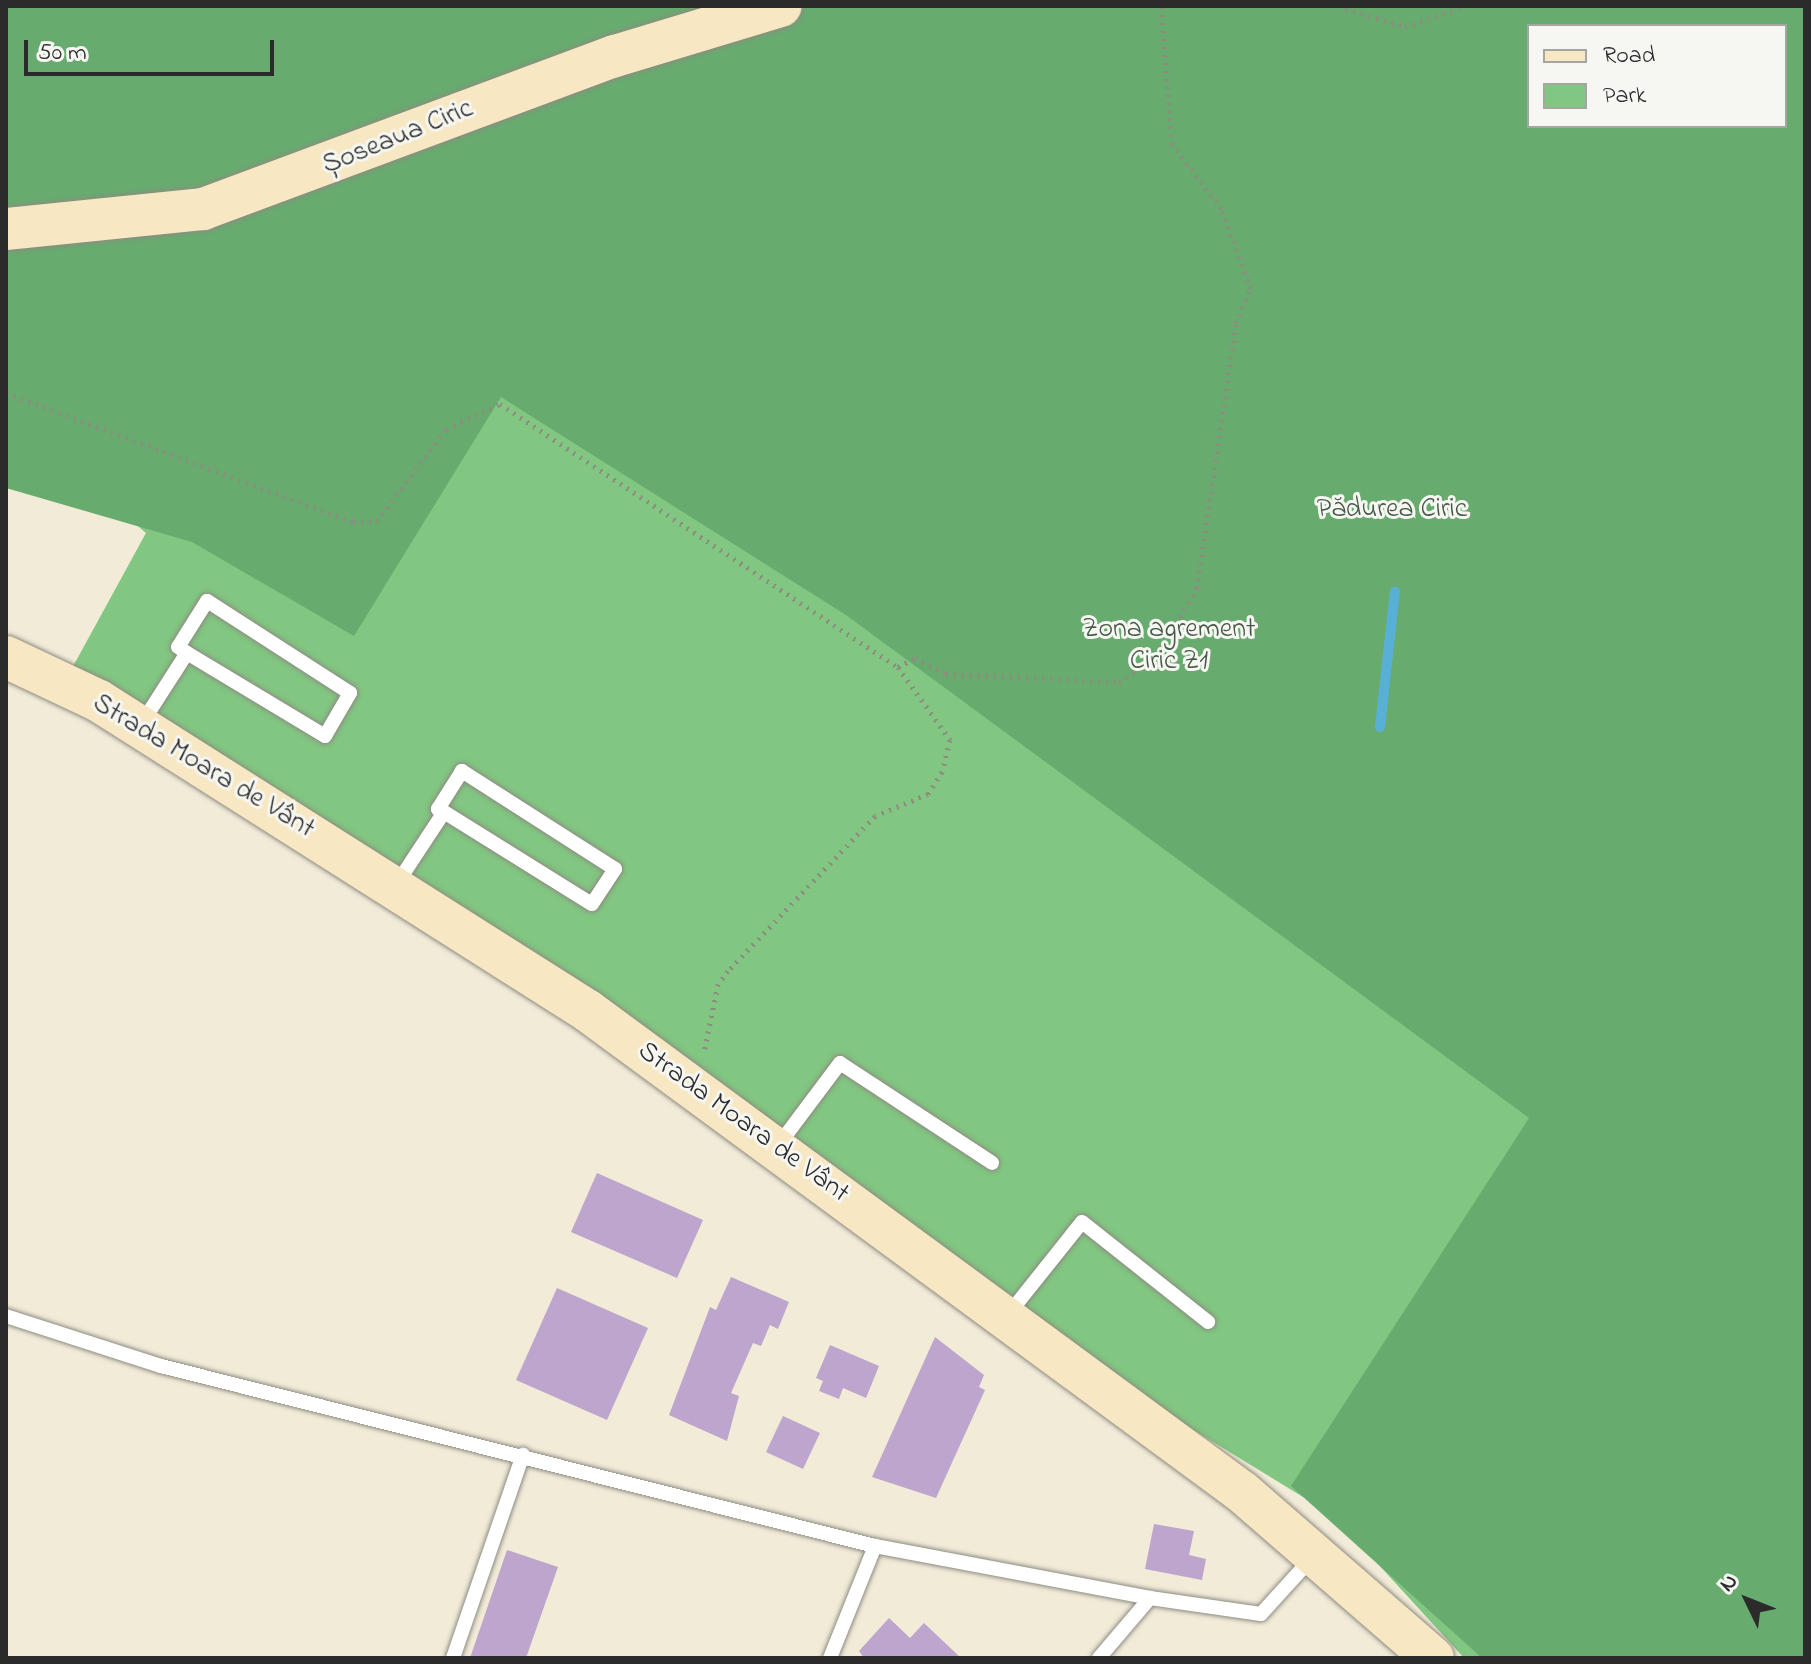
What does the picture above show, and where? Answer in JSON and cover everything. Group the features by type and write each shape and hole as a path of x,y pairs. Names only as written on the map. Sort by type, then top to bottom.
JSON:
{"main road":[{"name":"Șoseaua Ciric","path":"6,229 203,209 363,156 615,56 781,6"},
{"name":"Strada Moara de Vânt","path":"6,657 140,727 396,885 689,1084 1007,1316 1317,1553 1433,1658"}],"lane":[{"path":"207,601 350,693 325,736 187,653 178,647 207,601"},
{"path":"140,727 187,653"},
{"path":"462,771 615,869 592,904 444,812 438,809 462,771"},
{"path":"396,885 444,812"},
{"path":"776,1147 840,1063 992,1163"},
{"path":"1007,1316 1082,1222 1208,1322"},
{"path":"6,1316 161,1366 875,1546 1150,1598 1261,1614 1317,1553"},
{"path":"453,1658 523,1455"},
{"path":"830,1658 875,1546"},
{"path":"1099,1658 1150,1598"}],"path":[{"path":"898,667 915,658 946,674 1119,682 1155,658 1197,588 1236,323 1251,288 1221,209 1172,144 1161,6"},
{"path":"1338,6 1405,27 1464,6"},
{"path":"6,393 353,522 377,521 446,429 500,404 898,667 950,740 942,772 928,794 875,816 728,971 689,1084"}],"green space":[{"name":"Pădurea Ciric","path":"6,6 1805,6 1805,1658 1464,1658 1334,1516 1007,1316 914,1242 59,692 146,533 6,414"},
{"name":"Pădurea Ciric","path":"6,6 1805,6 1805,1658 1482,1658 1291,1486 1529,1118 846,615 501,397 354,636 192,542 6,488"}],"building":[{"path":"597,1173 703,1220 677,1278 571,1232"},
{"path":"731,1277 789,1302 778,1329 770,1325 761,1346 753,1343 731,1393 739,1396 727,1441 669,1415 710,1307 716,1310"},
{"path":"557,1288 648,1328 607,1420 516,1380"},
{"path":"935,1337 984,1375 979,1387 985,1390 936,1498 872,1477"},
{"path":"830,1345 879,1366 866,1398 843,1388 839,1399 819,1391 823,1381 816,1378"},
{"path":"783,1416 820,1433 803,1469 766,1452"},
{"path":"1154,1524 1194,1531 1189,1555 1206,1559 1202,1580 1145,1569"},
{"path":"507,1550 558,1567 526,1658 470,1658"},
{"path":"889,1618 910,1638 924,1623 961,1658 864,1658 859,1651"}],"waterway":[{"path":"1380,727 1395,592"}],"park label":[{"name":"Zona agrement Ciric Z1","path":"1169,646"}]}
